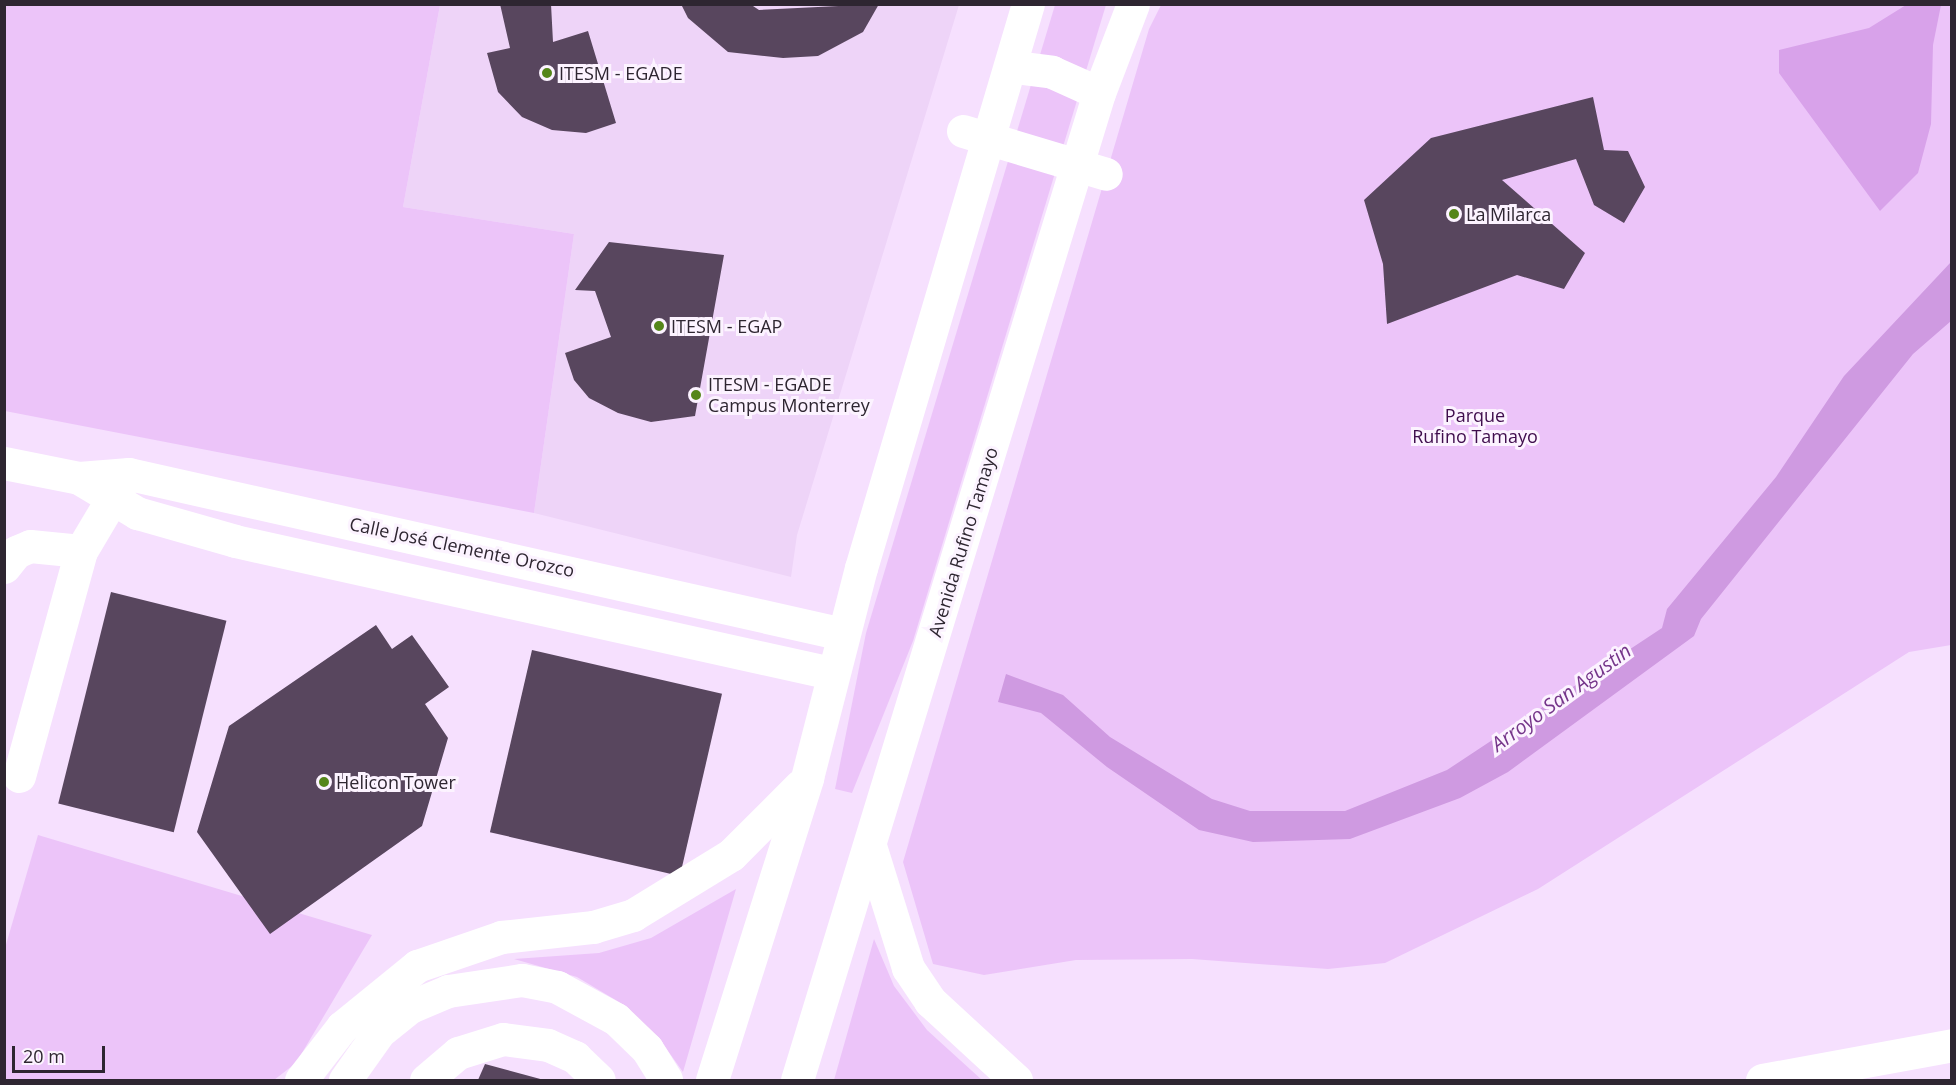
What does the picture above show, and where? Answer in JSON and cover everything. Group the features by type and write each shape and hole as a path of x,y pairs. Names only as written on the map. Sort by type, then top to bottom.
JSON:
{"street":[{"path":"712,1080 807,778 831,673 977,136 1014,67 1028,4"},
{"name":"Avenida Rufino Tamayo","path":"796,1080 1092,170 1099,93 1133,4"},
{"path":"1014,67 1052,72 1099,93"},
{"path":"977,136 1092,170"},
{"name":"Calle José Clemente Orozco","path":"4,463 80,478 129,474 543,564 843,634"},
{"path":"18,776 81,550 110,500 129,474"},
{"name":"Calle José Clemente Orozco","path":"80,478 110,500 137,513 235,541 531,604 831,673"},
{"path":"235,541 246,501"},
{"path":"306,556 317,516"},
{"path":"4,567 15,552 30,546 81,550"},
{"path":"531,604 543,564"},
{"path":"679,638 690,597"},
{"path":"301,1080 342,1027 417,966 501,937 593,927 633,915 731,855 807,778"},
{"path":"871,849 908,968 930,1001 1016,1080"},
{"path":"345,1080 379,1032 410,1007 448,991 522,980 557,987 616,1019 647,1049 666,1080"},
{"path":"426,1080 458,1053 503,1039 548,1046 575,1057 599,1080"},
{"path":"1762,1080 1952,1045"}],"shaded area":[{"name":"ITESM - EGADE Campus Monterrey","path":"440,5 959,5 797,535 791,577 534,513 574,234 403,207"},
{"path":"1906,5 1941,5 1933,45 1931,124 1918,173 1880,211 1779,73 1779,50 1869,28"}],"green space":[{"path":"4,5 440,5 403,207 574,234 534,513 5,411"},
{"path":"1055,5 1106,5 913,641 852,793 835,789 866,633"},
{"name":"Parque Rufino Tamayo","path":"1161,5 1951,5 1951,645 1909,652 1538,889 1385,963 1328,969 1192,959 1076,960 984,975 933,964 903,862 1149,29"},
{"path":"38,835 372,935 296,1063 274,1080 5,1080 5,948"},
{"path":"736,889 683,1072 658,1037 624,1005 577,977 514,959 599,953 651,938"},
{"path":"874,939 894,986 927,1030 982,1080 834,1080"}],"water":[{"name":"Arroyo San Agustin","path":"1951,262 1951,321 1913,354 1701,619 1694,636 1508,772 1460,798 1350,839 1253,842 1199,830 1107,767 1041,713 998,702 1006,674 1063,695 1110,737 1212,799 1250,811 1345,811 1447,770 1662,628 1667,609 1776,477 1844,376"}],"building":[{"name":"ITESM - EGADE","path":"500,4 551,4 553,42 588,31 616,123 586,133 552,130 522,117 498,92 487,53 510,48"},
{"name":"ITESM - EGADE","path":"681,4 750,4 759,10 879,4 863,32 818,56 783,58 728,52 688,18"},
{"name":"La Milarca","path":"1593,97 1604,150 1628,151 1645,187 1624,223 1594,205 1576,159 1502,180 1585,253 1564,289 1517,275 1387,324 1383,264 1364,200 1431,138"},
{"name":"ITESM - EGAP","path":"609,242 724,255 695,416 651,422 618,413 589,398 574,380 565,353 611,337 595,291 575,290"},
{"path":"111,592 226,621 174,832 58,804"},
{"name":"Helicon Tower","path":"376,625 392,649 412,635 449,687 425,704 448,738 422,826 270,934 197,832 229,726"},
{"path":"532,650 722,694 680,876 490,832"},
{"path":"485,1064 544,1080 478,1080"}],"place":[{"name":"ITESM - EGADE","path":"547,73"},
{"name":"La Milarca","path":"1454,214"},
{"name":"ITESM - EGAP","path":"659,326"},
{"name":"ITESM - EGADE Campus Monterrey","path":"696,395"},
{"name":"Helicon Tower","path":"324,782"}]}
